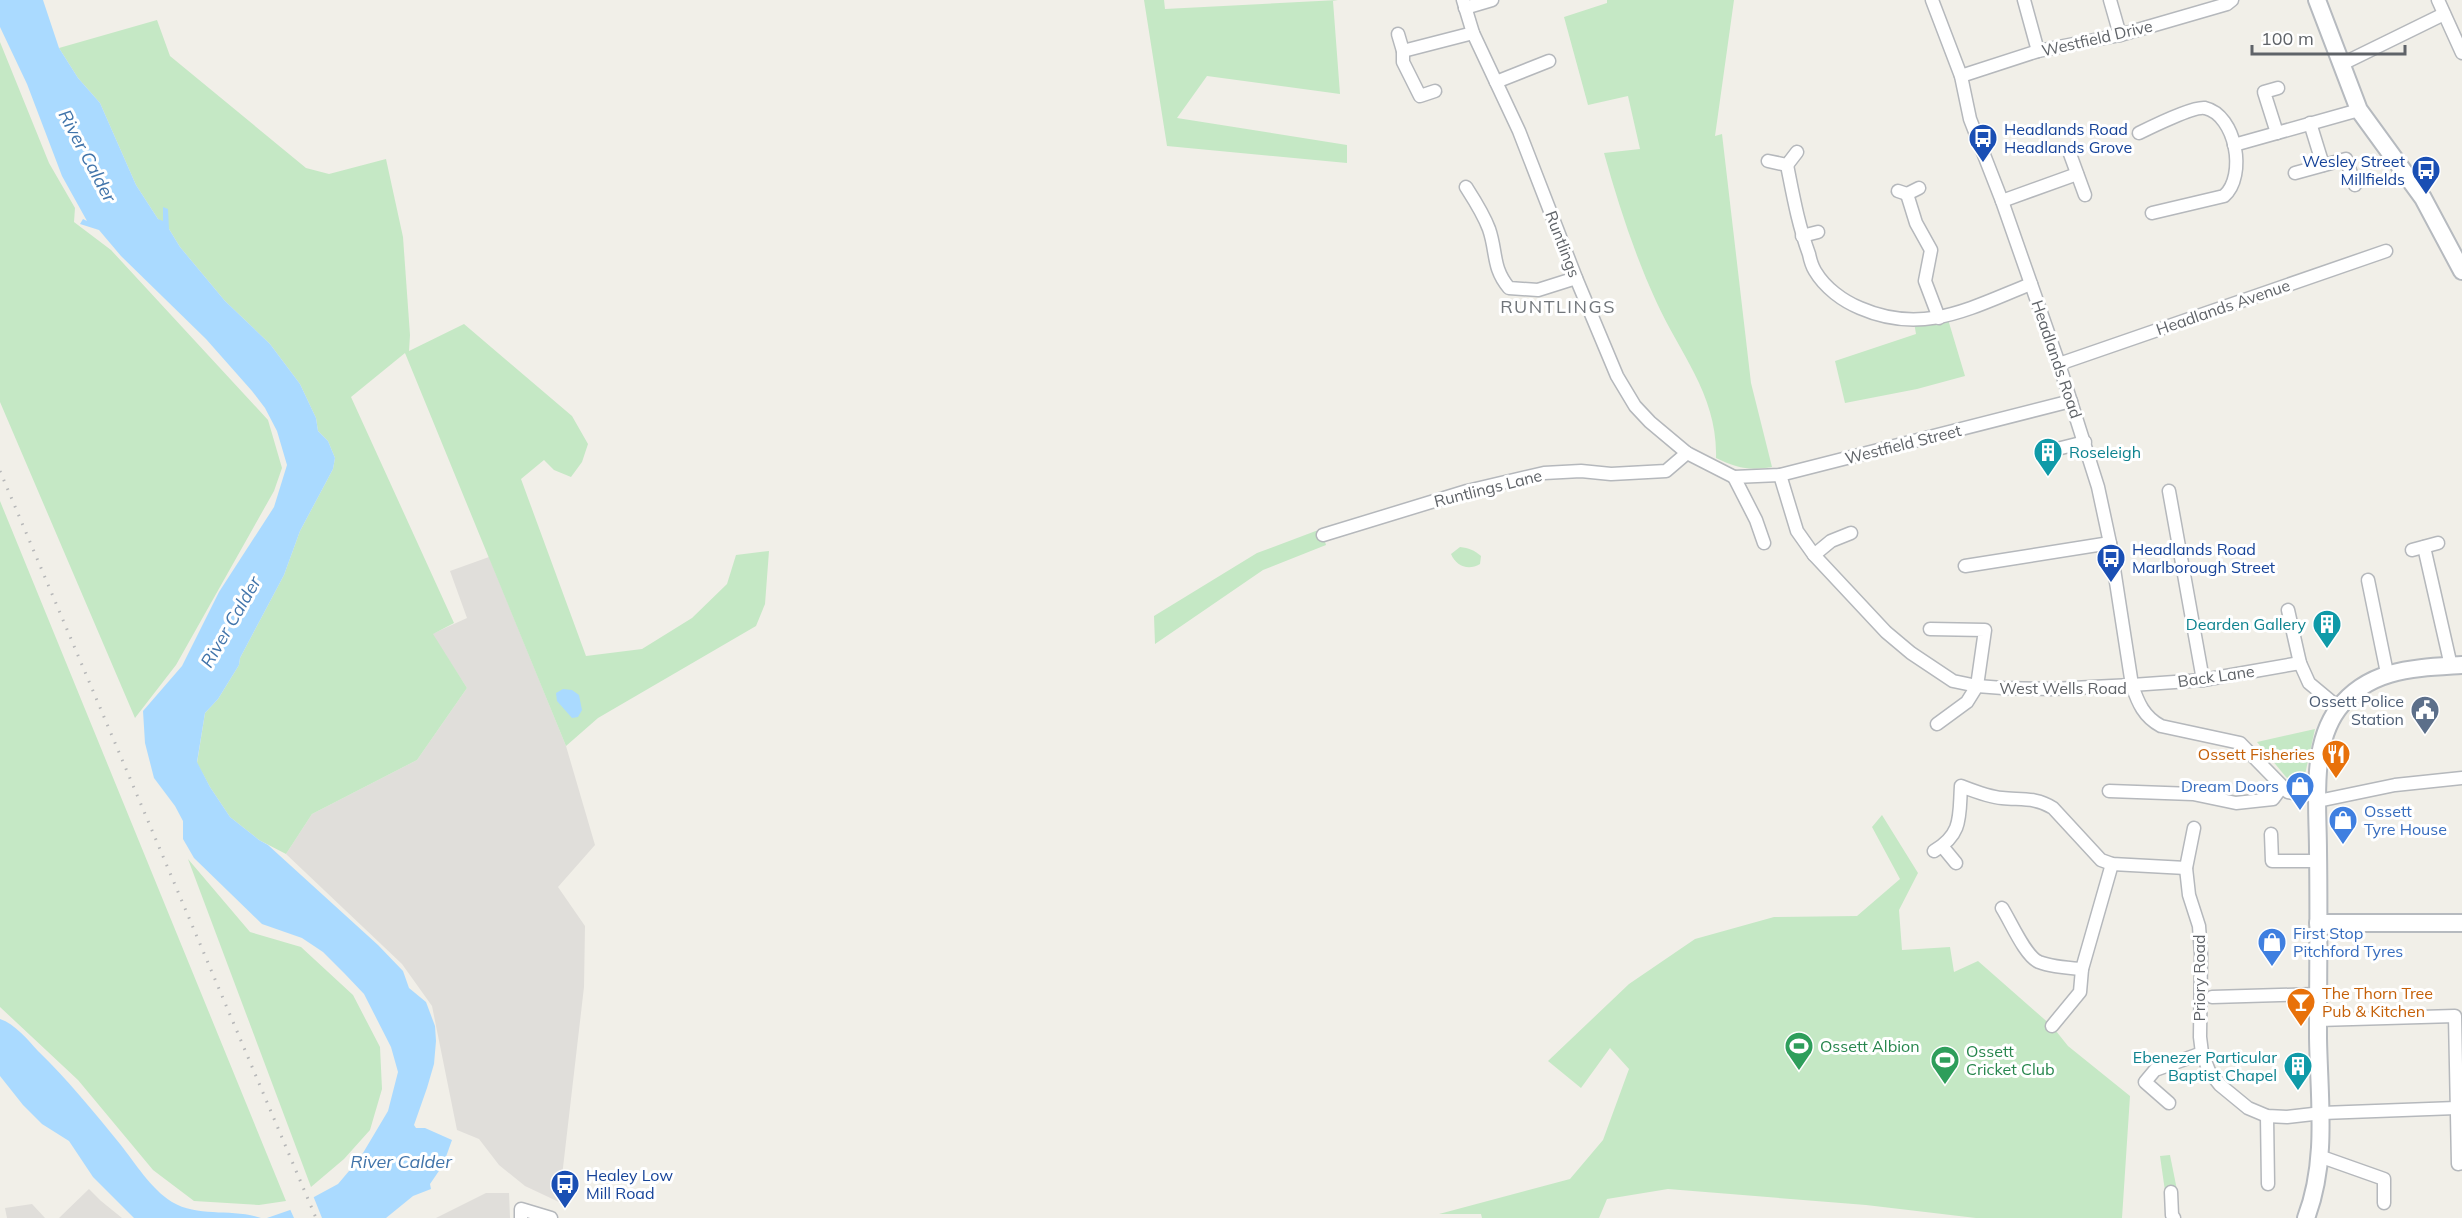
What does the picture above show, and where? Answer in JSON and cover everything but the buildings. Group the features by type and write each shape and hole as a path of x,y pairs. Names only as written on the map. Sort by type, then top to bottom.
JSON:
{"street":[{"path":"1464,4 1492,0"},
{"name":"Headlands Road","path":"1932,0 1961,76 1970,119 2002,201 2085,442 2098,487 2110,543 2132,685"},
{"path":"2024,0 2038,51"},
{"path":"2110,0 2120,35"},
{"name":"Westfield Drive","path":"1961,76 2038,51 2120,35 2210,4 2227,4 2232,0"},
{"path":"2317,0 2359,110 2423,198 2462,271"},
{"path":"2438,0 2462,52"},
{"name":"Runtlings","path":"1464,4 1473,33 1519,131 1617,376 1635,406 1650,422 1687,453 1734,477"},
{"path":"2342,64 2444,14"},
{"path":"1403,51 1473,33"},
{"path":"1398,34 1403,51 1403,62 1420,96 1418,109"},
{"path":"1496,82 1549,62"},
{"path":"2277,133 2264,92 2278,88"},
{"path":"1420,96 1435,91"},
{"path":"2139,133 2149,122 2189,110 2207,109 2223,122 2234,146 2237,169 2231,190 2224,196 2201,200 2177,214 2152,213"},
{"path":"2234,146 2359,110"},
{"path":"2310,123 2324,165"},
{"path":"1797,152 1787,165 1802,236 1814,271 1840,299 1873,314 1914,322 1939,318 2031,284"},
{"path":"2070,154 2085,195"},
{"path":"2295,173 2346,159 2355,185"},
{"path":"1768,161 1787,165"},
{"path":"2002,201 2077,174"},
{"path":"1466,187 1480,208 1490,231 1495,266 1509,288 1538,290 1576,278"},
{"path":"1919,188 1902,192 1931,250 1925,281 1939,318"},
{"path":"1802,236 1818,232"},
{"name":"Headlands Avenue","path":"2059,364 2386,251"},
{"name":"Westfield Street","path":"1734,477 1780,476 2071,401"},
{"path":"2045,452 2085,442"},
{"name":"Runtlings Lane","path":"1323,535 1508,480 1544,473 1581,471 1611,474 1666,471 1687,453"},
{"name":"West Wells Road","path":"1780,476 1797,531 1814,555 1865,611 1911,653 1943,676 1977,687 2052,689 2132,685 2138,704 2150,720 2162,726 2240,743 2282,788"},
{"path":"1734,477 1751,509 1764,543"},
{"path":"2169,491 2203,680"},
{"path":"1814,555 1821,547 1851,533"},
{"path":"1965,566 2110,543"},
{"path":"2306,1218 2312,1201 2319,1156 2322,1113 2318,1020 2318,798 2322,748 2329,726 2339,708 2362,688 2387,673 2414,668 2456,665 2418,549 2438,543"},
{"path":"2368,580 2387,673"},
{"path":"2288,610 2300,663 2308,683 2339,708"},
{"path":"1930,629 1985,630 1977,687 1967,702 1938,724"},
{"name":"Back Lane","path":"2132,685 2203,680 2300,663"},
{"path":"2109,791 2193,794 2236,803 2273,799 2282,788 2296,794 2318,798 2395,785 2462,778"},
{"path":"1956,863 1938,849 1959,826 1961,786 2001,798 2037,800 2045,803 2053,808 2101,860 2112,864 2186,868"},
{"name":"Priory Road","path":"2194,828 2186,868 2189,895 2199,926 2201,954 2199,1019 2202,1053 2210,1071 2220,1085 2248,1108 2267,1116 2287,1117 2322,1113 2456,1108"},
{"path":"2271,834 2271,861 2318,861"},
{"path":"2052,1026 2080,992 2082,969 2112,864"},
{"path":"2002,908 2017,923 2028,952 2034,959 2060,967 2082,969"},
{"path":"2318,923 2462,923"},
{"path":"2212,997 2318,994"},
{"path":"2318,1020 2455,1016 2458,1164 2462,1163"},
{"path":"2169,1103 2145,1082 2155,1070 2202,1053"},
{"path":"2267,1116 2268,1184"},
{"path":"2319,1156 2384,1179 2384,1203"},
{"path":"2171,1192 2172,1217"},
{"path":"521,1213 551,1218"}],"shaded area":[{"path":"489,557 566,746 595,845 558,887 585,926 584,987 559,1202 525,1186 499,1165 479,1139 457,1130 432,1006 402,964 286,854 312,814 417,760 467,688 432,634 467,618 450,571"},
{"path":"89,1189 101,1201 122,1218 59,1218"},
{"path":"486,1193 509,1193 510,1218 436,1218"},
{"path":"32,1204 45,1218 7,1218 5,1208"}],"green space":[{"path":"1144,0 1164,0 1165,9 1338,0 1333,1 1340,94 1207,76 1177,118 1347,145 1347,163 1167,146"},
{"path":"1607,0 1734,0 1715,136 1722,134 1751,383 1772,467 1743,468 1716,458 1711,415 1704,395 1656,301 1627,228 1604,153 1640,149 1628,96 1588,105 1564,17 1607,3"},
{"path":"157,20 170,56 306,168 329,174 386,159 403,237 410,335 409,351 464,324 572,416 588,444 582,462 571,477 554,470 544,460 521,479 586,656 642,649 692,618 727,584 736,555 769,551 765,604 756,626 598,718 566,746 405,353 351,397 454,623 433,634 467,688 417,760 312,814 286,854 259,840 230,817 197,763 205,713 218,699 239,665 240,658 284,575 300,531 333,469 335,458 328,441 318,431 316,418 300,384 270,344 225,301 180,247 169,229 158,219 136,185 100,103 78,78 59,48"},
{"path":"0,42 49,163 75,208 74,222 111,250 268,420 282,468 274,491 176,665 135,718 0,402"},
{"path":"1947,316 1965,376 1917,389 1845,403 1835,361 1916,334 1914,322"},
{"path":"0,501 286,1201 259,1205 194,1201 153,1170 78,1080 0,1007"},
{"path":"1321,529 1326,545 1263,570 1155,644 1154,616 1257,553"},
{"path":"1460,547 1481,556 1480,564 1467,567 1456,562 1451,554"},
{"path":"2315,729 2304,779 2294,784 2257,742"},
{"path":"1882,815 1918,873 1899,910 1902,950 1950,947 1954,972 1978,961 2052,1026 2068,1046 2130,1096 2122,1218 1976,1218 1866,1205 1668,1189 1607,1199 1599,1218 1482,1218 1481,1214 1439,1214 1570,1179 1603,1140 1629,1069 1610,1048 1581,1088 1548,1061 1629,984 1695,939 1774,917 1857,916 1900,879 1872,827"},
{"path":"188,859 250,932 301,947 353,995 380,1047 382,1089 370,1130 344,1159 311,1187"},
{"path":"2170,1155 2177,1190 2165,1191 2160,1156"}],"water":[{"name":"River Calder","path":"0,0 43,0 59,48 78,78 100,103 136,185 158,219 163,221 163,207 168,209 169,229 180,247 225,301 270,344 300,384 316,418 318,431 328,441 335,458 333,469 300,531 284,575 240,658 239,665 218,699 205,713 197,762 230,817 268,845 378,945 403,971 409,988 426,1002 435,1026 434,1064 414,1125 416,1128 425,1128 452,1140 443,1165 430,1184 431,1189 413,1196 386,1218 267,1218 290,1210 338,1184 360,1158 388,1111 398,1072 391,1047 364,994 345,974 323,952 302,938 262,924 194,858 183,839 183,821 154,778 145,743 143,711 182,666 219,592 274,507 287,465 277,431 265,408 252,391 206,339 121,256 99,230 80,224 83,219 87,221 62,176 27,84 0,27"},
{"path":"563,689 572,690 579,695 582,710 578,717 572,718 557,701 556,693"},
{"path":"0,1019 21,1033 60,1073 150,1183 164,1196 182,1207 193,1210 261,1218 134,1218 93,1177 69,1141 42,1124 0,1076"}],"pier":[{"path":"312,1193 322,1218 294,1218 289,1207"}],"railway":[{"path":"0,471 316,1218"}],"place":[{"name":"Headlands Road Headlands Grove","path":"1983,164"},
{"name":"Wesley Street Millfields","path":"2426,196"},
{"name":"Roseleigh","path":"2048,478"},
{"name":"Headlands Road Marlborough Street","path":"2111,584"},
{"name":"Dearden Gallery","path":"2327,650"},
{"name":"Ossett Police Station","path":"2425,736"},
{"name":"Ossett Fisheries","path":"2336,780"},
{"name":"Dream Doors","path":"2300,812"},
{"name":"Ossett Tyre House","path":"2343,846"},
{"name":"First Stop Pitchford Tyres","path":"2272,968"},
{"name":"The Thorn Tree Pub & Kitchen","path":"2301,1028"},
{"name":"Ossett Albion","path":"1799,1072"},
{"name":"Ossett Cricket Club","path":"1945,1086"},
{"name":"Ebenezer Particular Baptist Chapel","path":"2298,1092"},
{"name":"Healey Low Mill Road","path":"565,1210"}],"district":[{"name":"RUNTLINGS","path":"1558,307"}]}
